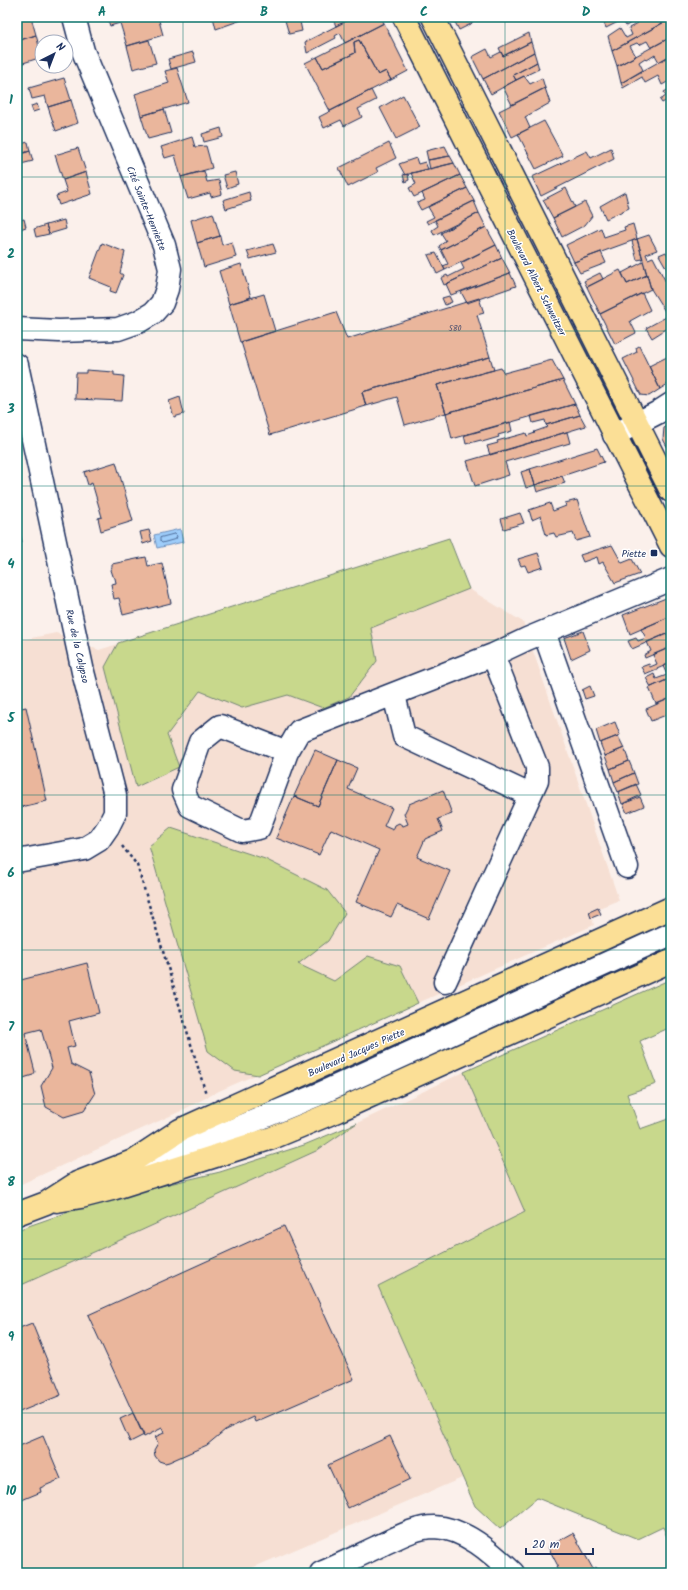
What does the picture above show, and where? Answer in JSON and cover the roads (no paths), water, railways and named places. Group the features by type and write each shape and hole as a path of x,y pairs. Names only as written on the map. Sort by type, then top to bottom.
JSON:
{"main road":[{"name":"Boulevard Albert Schweitzer","path":"404,17 671,546"},
{"path":"433,17 671,491"},
{"name":"Boulevard Jacques Piette","path":"46,1203 77,1183 133,1161 180,1130 671,908"},
{"name":"Boulevard Jacques Piette","path":"17,1214 46,1203 81,1197 112,1189 272,1138 337,1111 671,961"}],"street":[{"name":"Cité Sainte-Henriette","path":"17,329 59,331 118,329 138,322 153,313 162,302 167,289 170,269 164,245 83,51 74,17"},
{"name":"Rue de la Calypso","path":"17,365 83,672 115,795 115,813 99,840 84,849 17,861"},
{"path":"614,435 637,424 671,404"},
{"path":"287,752 220,726 200,742 183,790 190,806 242,831 259,828 287,752 299,731 493,655 671,579"},
{"path":"544,632 627,867"},
{"path":"445,982 536,780 537,767 493,655"},
{"path":"394,695 404,736 530,795"},
{"path":"112,1189 176,1158 194,1146 317,1095 671,934"},
{"path":"133,1161 173,1148 194,1146"},
{"path":"321,1573 409,1532 435,1527 453,1531 479,1545 512,1573"}],"water":[{"path":"180,529 183,542 157,548 154,535"}],"place":[{"name":"Piette","path":"654,553"}]}
